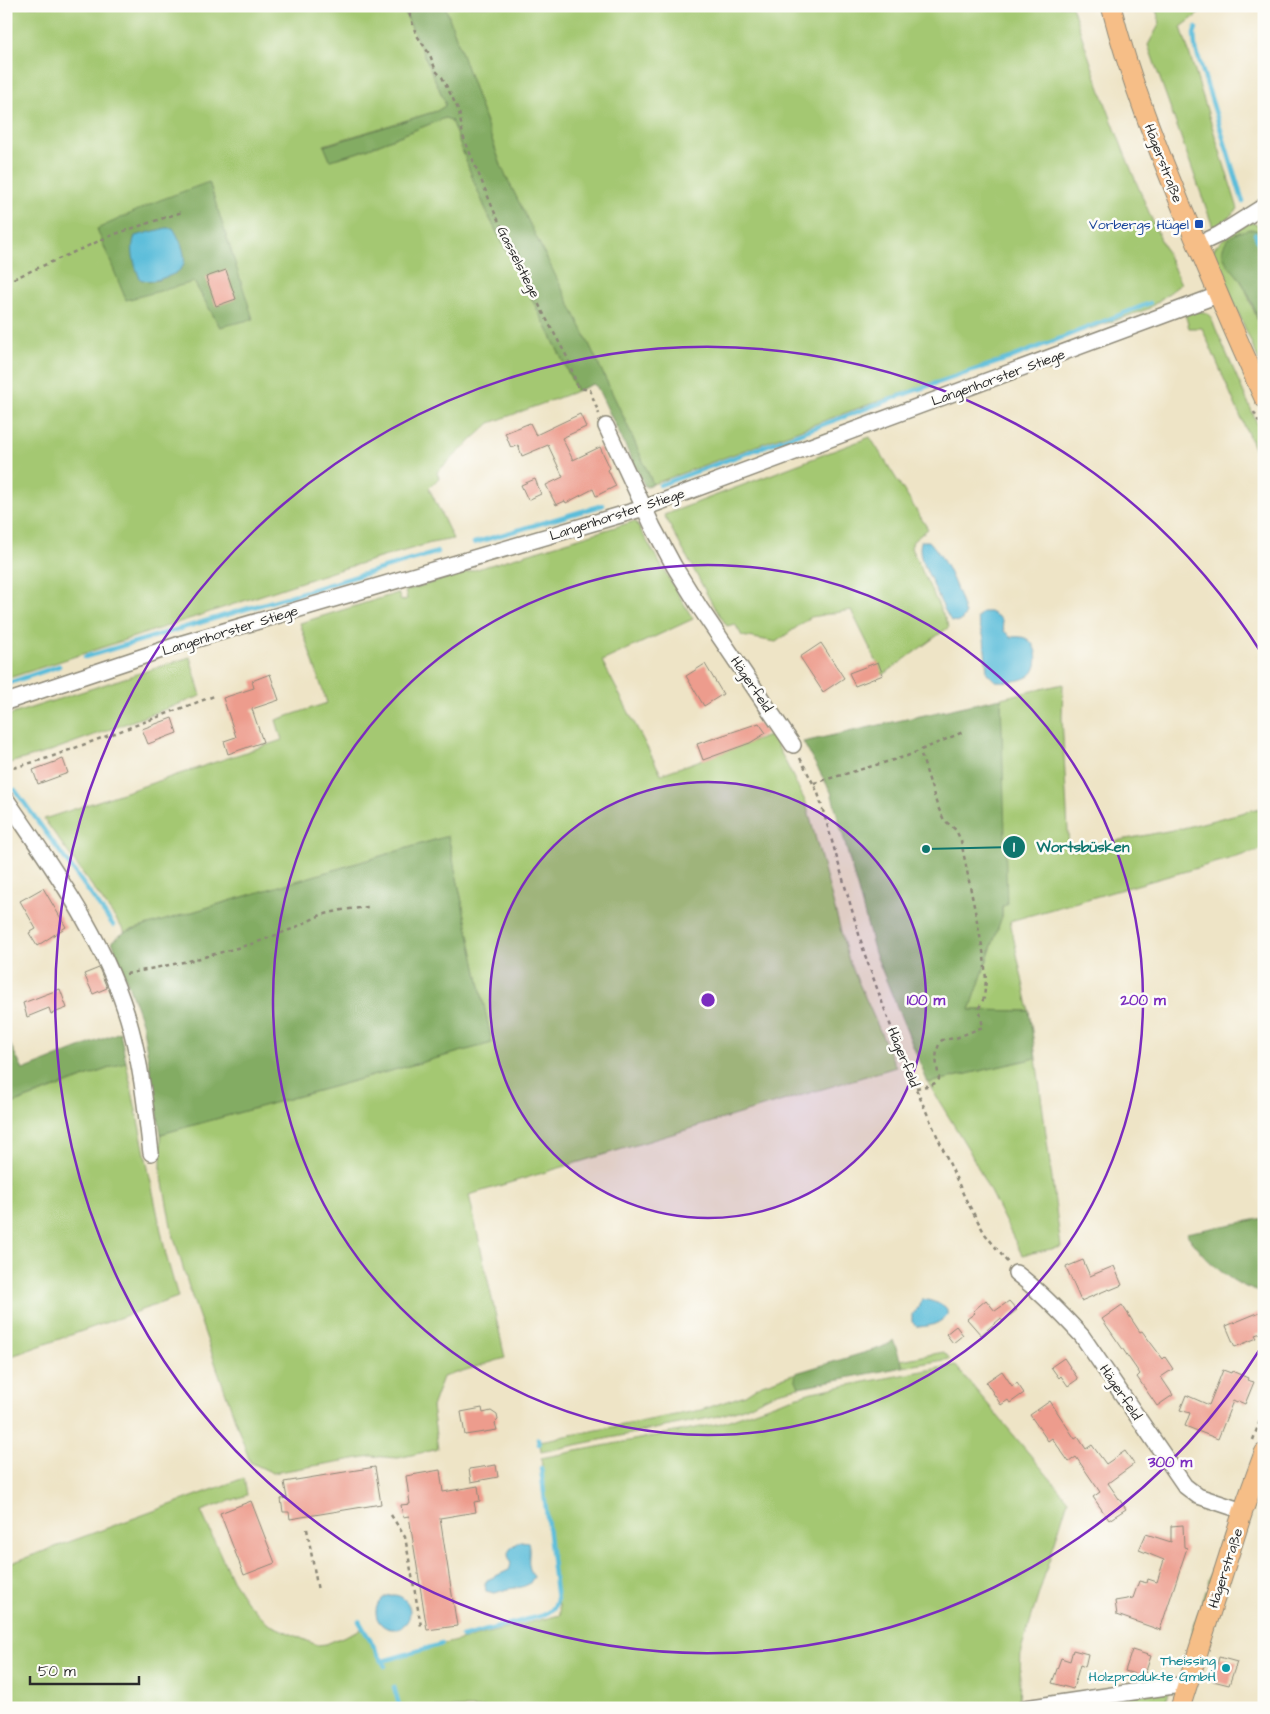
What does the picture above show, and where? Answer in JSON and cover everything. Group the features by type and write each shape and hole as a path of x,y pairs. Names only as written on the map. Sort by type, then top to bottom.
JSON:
{"main road":[{"name":"Hägerstraße","path":"1111,6 1126,59 1143,107 1197,245 1264,398"},
{"name":"Hägerstraße","path":"1180,1708 1243,1511 1264,1453"}],"street":[{"path":"1197,245 1218,235 1264,206"},
{"name":"Langenhorster Stiege","path":"6,702 188,642 644,508 1218,295"},
{"path":"606,426 644,508"},
{"name":"Hägerfeld","path":"644,508 674,566 700,608 793,746"},
{"path":"6,799 82,914 112,977 128,1020 137,1052 151,1153"},
{"name":"Hägerfeld","path":"1016,1274 1032,1286 1064,1316 1082,1336 1185,1486 1198,1496 1243,1511"},
{"path":"1025,1708 1188,1684"}],"path":[{"name":"Gasselstiege","path":"407,6 416,34 430,55 433,66 442,78 458,111 463,136 496,216 567,357 577,384 580,388 590,390 596,409 606,426"},
{"path":"6,282 115,234 182,212"},
{"path":"6,770 57,755 214,696"},
{"path":"814,783 920,750 963,732"},
{"name":"Hägerfeld","path":"793,746 814,783 865,955 903,1060 965,1198 985,1234 1016,1274"},
{"path":"916,1088 935,1084 938,1081 937,1054 942,1040 956,1038 968,1032 980,1030 983,1027 979,1008 984,998 986,980 984,956 961,841 956,830 944,820 937,805 920,750"},
{"path":"112,977 193,960 255,943 321,916 342,910 368,907"},
{"path":"391,1515 405,1538 421,1626"},
{"path":"307,1529 318,1591"}],"green space":[{"path":"6,6 402,6 445,102 445,106 437,111 324,145 330,160 359,152 445,118 451,120 490,219 550,334 577,391 490,423 437,472 439,478 429,488 453,539 431,543 335,571 6,679","holes":["209,182 214,197 220,327 194,282"]},
{"path":"402,6 445,6 502,168 583,331 653,484 645,487 597,387 593,384 577,391 550,334 490,219 451,120 445,118 359,152 330,160 324,146 437,111 445,106 445,102"},
{"path":"445,6 1072,6 1122,147 1150,216 1181,284 1148,309 856,409 653,484 624,418 502,168"},
{"path":"1155,6 1209,6 1181,27 1238,209 1214,230 1148,45 1160,23"},
{"path":"209,182 253,319 220,327 194,282 126,300 97,229 160,200","holes":["133,252 175,273 148,282"]},
{"path":"1251,222 1264,228 1264,242 1259,231 1223,254 1245,288 1264,337 1264,372 1212,256 1213,251 1221,240"},
{"path":"1251,229 1259,231 1264,242 1264,337 1247,292 1241,280 1228,265 1223,251 1227,240 1232,236"},
{"path":"1204,312 1211,318 1264,439 1264,471 1202,328 1189,328 1185,314"},
{"path":"870,437 928,529 913,541 911,548 949,627 883,675 851,610 811,617 776,642 742,636 735,624 727,626 714,607 664,515"},
{"path":"635,521 693,619 602,661 661,774 772,735 806,803 849,961 896,1067 469,1195 505,1358 443,1377 432,1407 438,1449 398,1458 371,1456 273,1473 250,1462 191,1294 172,1231 161,1172 161,1134 492,1043 448,836 125,932 44,819 282,740 276,720 327,703 300,623 398,593 401,601 407,599 405,591"},
{"path":"190,657 201,696 45,753 6,764 6,716"},
{"path":"1063,684 1062,717 1069,850 1183,828 1264,807 1264,849 1010,921 1029,1011 970,1010 1002,916 1002,906 1006,905 1001,698"},
{"path":"1001,698 1007,905 1002,906 1002,916 970,1010 1029,1011 1036,1058 928,1083 875,953 831,792 803,742"},
{"path":"448,836 492,1043 161,1134 142,1022 112,941 125,932"},
{"path":"120,1032 126,1062 6,1106 6,1036 23,1070"},
{"path":"1036,1058 1061,1247 1022,1255 969,1150 928,1083"},
{"path":"126,1062 166,1255 178,1297 6,1358 6,1106"},
{"path":"1264,1218 1264,1293 1240,1284 1219,1270 1186,1233"},
{"path":"893,1340 903,1367 799,1387 795,1378 796,1373 880,1348"},
{"path":"944,1352 950,1359 903,1367 901,1360"},
{"path":"955,1365 1068,1500 1021,1651 1019,1704 1012,1705 1011,1708 6,1708 6,1565 244,1478 247,1495 201,1511 232,1580 246,1601 268,1624 317,1645 326,1644 364,1628 380,1660 560,1615 541,1458 721,1423 812,1392"},
{"path":"796,1373 799,1387 777,1392 746,1407 719,1416 541,1452 540,1441 701,1410 745,1395 762,1384"},
{"path":"1222,1535 1226,1535 1212,1583 1208,1583"},
{"path":"1205,1591 1209,1592 1193,1641 1190,1640"},
{"path":"1169,1690 1163,1708 1052,1708"}],"water":[{"path":"173,228 183,248 184,260 181,269 172,275 152,281 140,279 133,252 135,236"},
{"path":"921,541 929,541 935,548 951,576 965,615 960,622 951,621 941,602 921,557"},
{"path":"982,612 990,612 1002,620 1004,631 1011,637 1023,637 1034,646 1037,662 1029,676 1017,680 995,681 987,673 984,638 977,618"},
{"path":"922,1299 944,1306 947,1309 947,1315 933,1325 916,1326 912,1322 912,1314 918,1308"},
{"path":"521,1541 528,1542 529,1567 534,1577 529,1584 522,1587 495,1593 486,1591 485,1584 487,1580 509,1570 508,1553"},
{"path":"393,1595 405,1600 410,1612 405,1624 393,1629 381,1624 376,1612 381,1600"}],"building":[{"path":"226,270 236,299 216,306 206,277"},
{"path":"580,414 586,427 562,438 573,460 600,447 616,486 596,496 593,489 566,503 565,501 556,505 546,485 563,477 548,445 522,456 518,445 511,448 505,433 530,423 536,435"},
{"path":"535,479 541,494 528,500 521,485"},
{"path":"821,643 844,678 823,692 800,657"},
{"path":"878,662 883,675 855,686 849,673"},
{"path":"705,664 723,694 704,706 686,676"},
{"path":"270,674 279,700 252,709 263,742 228,754 224,741 236,737 223,698 254,688 252,681"},
{"path":"172,718 177,733 148,744 142,729"},
{"path":"759,723 766,733 750,743 703,760 697,744"},
{"path":"63,759 68,773 38,784 33,770"},
{"path":"43,888 66,927 37,946 29,933 36,929 20,901"},
{"path":"99,968 107,988 93,994 84,974"},
{"path":"60,989 67,1008 51,1014 49,1008 27,1017 23,1003"},
{"path":"1083,1260 1090,1276 1114,1266 1122,1285 1081,1301 1066,1267"},
{"path":"986,1300 995,1311 1009,1301 1017,1310 1003,1321 1000,1319 981,1335 967,1319"},
{"path":"1122,1305 1140,1332 1142,1331 1173,1369 1161,1377 1173,1395 1157,1406 1137,1377 1140,1374 1102,1319"},
{"path":"1260,1312 1264,1321 1264,1332 1255,1335 1257,1338 1235,1347 1226,1326"},
{"path":"956,1326 963,1335 953,1343 946,1334"},
{"path":"1064,1358 1078,1379 1068,1386 1051,1367"},
{"path":"1223,1370 1231,1373 1232,1371 1254,1382 1245,1404 1233,1401 1218,1439 1185,1426 1190,1413 1180,1410 1186,1395 1209,1405"},
{"path":"1002,1371 1012,1386 1017,1383 1024,1393 1010,1403 1008,1400 1001,1405 986,1382"},
{"path":"1050,1401 1075,1439 1078,1437 1086,1449 1092,1445 1106,1464 1125,1451 1134,1464 1108,1483 1126,1509 1109,1520 1093,1497 1100,1492 1076,1457 1069,1462 1052,1438 1048,1441 1030,1415"},
{"path":"482,1408 483,1413 491,1411 497,1415 498,1420 495,1423 497,1430 465,1435 461,1412"},
{"path":"496,1465 498,1477 471,1482 469,1469"},
{"path":"375,1467 381,1504 290,1519 289,1512 283,1512 281,1499 287,1498 284,1482"},
{"path":"440,1470 443,1492 478,1486 480,1501 474,1502 476,1512 440,1518 457,1626 427,1630 409,1516 403,1517 401,1505 410,1504 406,1476"},
{"path":"251,1501 275,1563 244,1575 220,1513"},
{"path":"1183,1525 1184,1547 1187,1548 1160,1630 1117,1615 1115,1601 1133,1598 1139,1581 1147,1583 1148,1579 1157,1582 1164,1560 1139,1550 1146,1534 1171,1542 1171,1526"},
{"path":"1073,1650 1088,1654 1085,1667 1080,1665 1073,1689 1052,1683 1061,1658 1070,1661"},
{"path":"1132,1650 1151,1656 1144,1677 1125,1671"},
{"name":"Theissing Holzprodukte GmbH","path":"1219,1657 1237,1662 1229,1685 1213,1681"}],"waterway":[{"path":"1196,28 1194,34 1195,46 1243,202"},
{"path":"1255,234 1264,256"},
{"path":"660,485 919,389 1010,358 1150,303"},
{"path":"474,543 603,505"},
{"path":"85,657 438,552"},
{"path":"6,684 59,666"},
{"path":"15,790 113,925"},
{"path":"538,1439 539,1444"},
{"path":"462,1637 543,1615 551,1611 556,1603 541,1468"},
{"path":"359,1621 385,1666"},
{"path":"383,1661 442,1644"},
{"path":"394,1687 400,1708"}],"place":[{"name":"Vorbergs Hügel","path":"1199,224"},
{"name":"Wortsbüsken","path":"926,849"},
{"name":"Theissing Holzprodukte GmbH","path":"1226,1668"}]}
